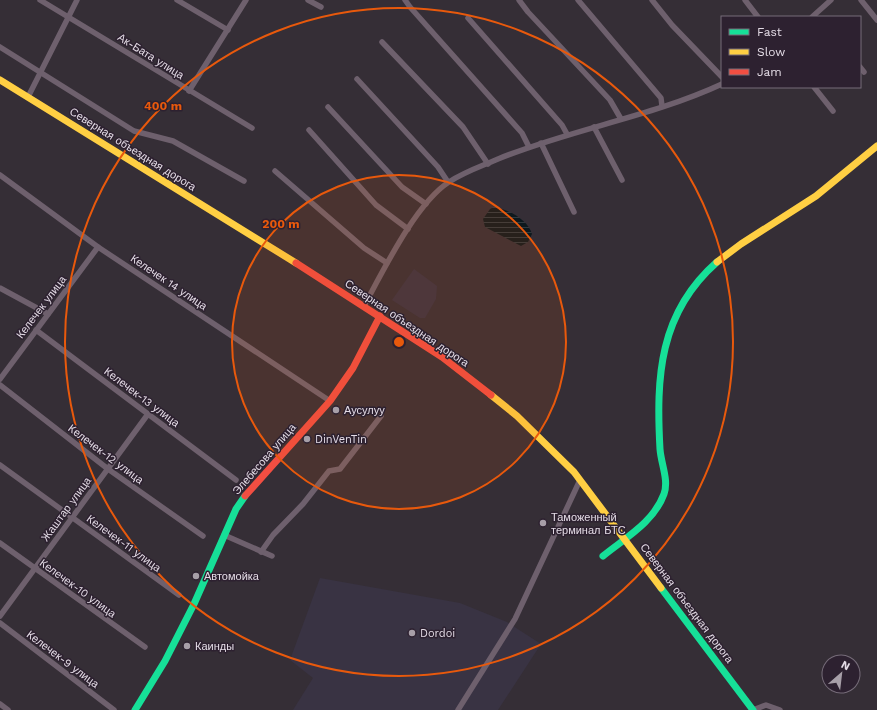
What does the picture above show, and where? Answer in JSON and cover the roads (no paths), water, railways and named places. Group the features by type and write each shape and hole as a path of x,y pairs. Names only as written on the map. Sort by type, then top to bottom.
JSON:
{"main road":[{"name":"Северная объездная дорога","path":"0,80 380,316 442,357 517,416 549,445 580,480 753,710"},
{"path":"603,556 644,523 658,506 665,493 666,486 660,455 658,399 664,348 679,308 694,286 715,264 816,197 877,146"},
{"name":"Элебесова улица","path":"135,710 165,661 194,604 236,509 249,490 330,401 353,368 380,316"}],"street":[{"name":"Ак-Бата улица","path":"40,0 252,128"},
{"path":"28,97 67,17 77,0"},
{"path":"177,0 228,30"},
{"path":"189,91 246,0"},
{"path":"308,0 321,7"},
{"path":"405,0 410,8 522,133 529,147"},
{"path":"519,0 528,12 610,100 621,119"},
{"path":"578,0 661,98 662,106"},
{"path":"652,0 672,25 721,76"},
{"path":"745,0 757,16"},
{"path":"815,16 831,0"},
{"path":"861,0 877,20"},
{"path":"468,18 562,125 567,134"},
{"path":"382,42 463,127 488,164"},
{"path":"0,47 134,131 173,141 244,181"},
{"path":"861,68 864,72"},
{"path":"357,79 438,167 448,182"},
{"path":"364,306 387,263 408,229 426,204 448,182 529,147 567,134 678,102 721,84"},
{"path":"815,88 833,111"},
{"path":"328,107 402,187 426,204"},
{"path":"594,127 622,180"},
{"path":"309,130 376,205 408,229"},
{"path":"541,143 574,212"},
{"path":"275,170 364,248 387,263"},
{"name":"Келечек 14 улица","path":"0,174 98,247 330,401"},
{"name":"Келечек улица","path":"0,379 3,369 36,330 98,247"},
{"path":"0,288 48,314"},
{"name":"Келечек-13 улица","path":"36,330 236,480"},
{"name":"Келечек-12 улица","path":"0,385 108,469 203,536"},
{"name":"Жаштар улица","path":"0,616 71,517 148,414"},
{"path":"261,552 272,535 303,504 329,471 340,469 380,416"},
{"name":"Келечек-11 улица","path":"0,465 179,595"},
{"path":"458,710 514,619 580,480"},
{"path":"224,535 272,556"},
{"name":"Келечек-10 улица","path":"0,543 144,647"},
{"name":"Келечек-9 улица","path":"0,623 114,710"},
{"path":"0,704 8,710"},
{"path":"753,710 766,705 780,710"}],"place":[{"name":"Аусулуу","path":"336,410"},
{"name":"DinVenTin","path":"307,439"},
{"name":"Таможенный терминал БТС","path":"543,523"},
{"name":"Автомойка","path":"196,576"},
{"name":"Dordoi","path":"412,633"},
{"name":"Каинды","path":"187,646"}]}
